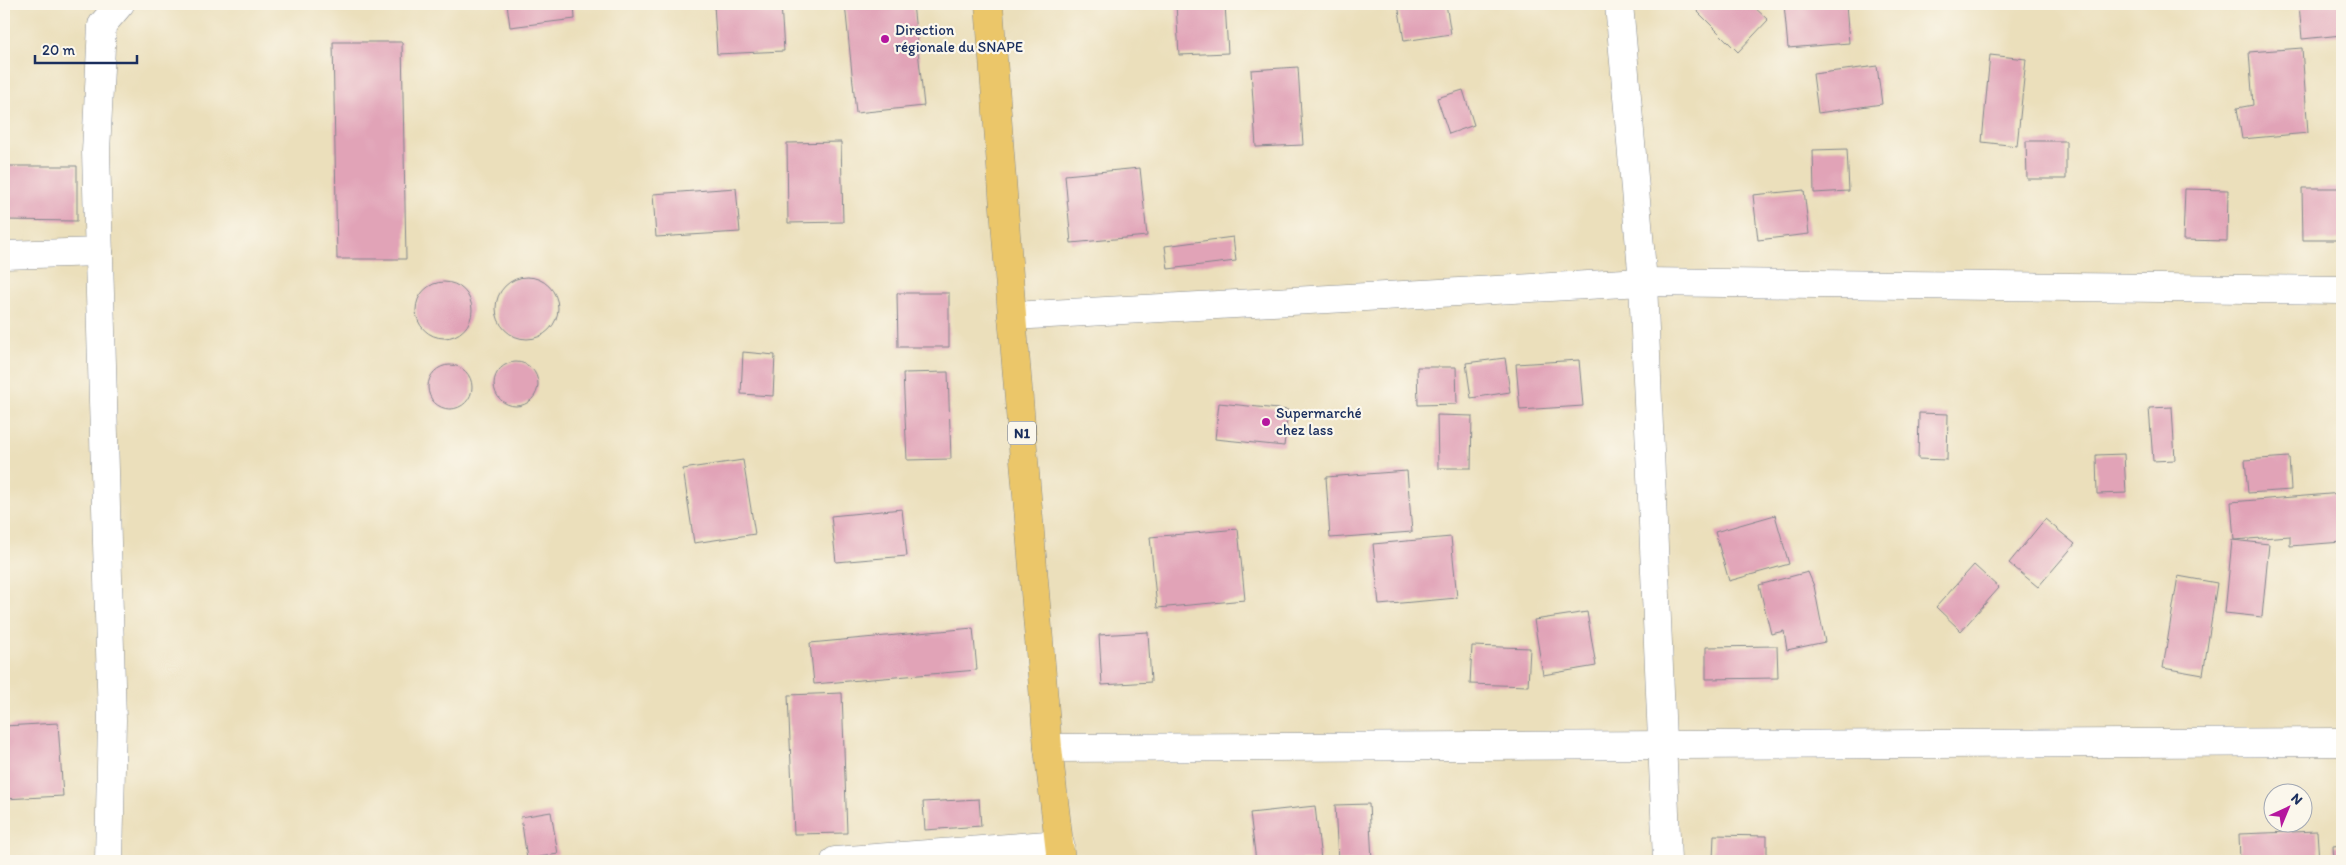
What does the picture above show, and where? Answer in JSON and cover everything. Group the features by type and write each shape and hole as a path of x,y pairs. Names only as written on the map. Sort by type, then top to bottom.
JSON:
{"highway":[{"name":"N1","path":"989,4 1012,316 1048,748 1060,853"}],"street":[{"path":"109,861 112,720 96,152 102,25 120,4"},
{"path":"1619,4 1643,282 1667,861"},
{"path":"4,256 99,252"},
{"path":"1012,316 1643,282 2342,290"},
{"path":"1048,748 2342,742"},
{"path":"835,861 1060,853"}],"building":[{"path":"507,4 574,4 575,19 510,27"},
{"path":"714,4 781,4 784,51 717,54"},
{"path":"845,4 913,4 924,106 856,113"},
{"path":"1176,4 1225,4 1228,53 1179,55"},
{"path":"1398,4 1446,4 1451,34 1404,41"},
{"path":"1690,4 1751,4 1768,20 1738,52"},
{"path":"1784,4 1846,4 1849,43 1788,48"},
{"path":"2299,4 2342,4 2342,35 2302,39"},
{"path":"333,42 402,42 406,259 337,259"},
{"path":"2302,48 2308,133 2242,139 2237,108 2253,105 2249,52"},
{"path":"1990,55 2026,59 2017,146 1982,142"},
{"path":"1877,66 1882,104 1818,113 1813,74"},
{"path":"1298,67 1303,145 1256,147 1251,70"},
{"path":"1463,90 1474,125 1449,134 1437,98"},
{"path":"2026,141 2066,141 2066,179 2027,179"},
{"path":"841,142 843,222 788,223 787,143"},
{"path":"1847,149 1849,191 1814,193 1813,150"},
{"path":"4,166 77,166 77,221 4,220"},
{"path":"1140,168 1147,236 1071,243 1065,175"},
{"path":"736,188 740,232 656,237 653,194"},
{"path":"2302,188 2342,188 2342,240 2303,240"},
{"path":"2185,189 2228,190 2227,241 2183,240"},
{"path":"1804,190 1809,234 1758,240 1753,195"},
{"path":"1233,237 1236,261 1168,269 1165,246"},
{"path":"527,277 539,280 549,286 555,296 558,308 555,320 549,330 539,336 527,339 515,336 505,330 499,320 496,308 499,296 505,286 515,280"},
{"path":"444,282 455,284 464,290 470,299 472,310 470,321 464,330 455,336 444,338 433,336 424,330 418,321 416,310 418,299 424,290 433,284"},
{"path":"897,293 949,293 949,347 898,347"},
{"path":"743,352 775,355 773,396 741,394"},
{"path":"1505,358 1510,392 1471,398 1466,363"},
{"path":"1579,360 1583,406 1520,410 1516,364"},
{"path":"516,362 528,366 534,372 538,384 534,396 528,402 516,406 504,402 498,396 494,384 498,372 504,366"},
{"path":"446,365 454,365 466,371 472,387 466,403 454,409 446,409 434,403 428,391 428,383 434,371"},
{"path":"1417,367 1456,367 1457,404 1418,405"},
{"path":"948,372 951,459 907,460 903,373"},
{"path":"1219,403 1288,410 1284,446 1215,439"},
{"path":"2172,407 2175,460 2153,461 2149,408"},
{"path":"1919,413 1948,414 1947,460 1918,459"},
{"path":"1437,415 1472,416 1471,468 1438,468"},
{"path":"2124,454 2126,493 2097,494 2096,455"},
{"path":"2289,457 2291,490 2248,493 2245,460"},
{"path":"743,460 755,534 694,543 683,469"},
{"path":"1407,471 1412,532 1330,538 1326,477"},
{"path":"2342,493 2342,542 2290,546 2290,536 2234,540 2231,502"},
{"path":"902,509 907,556 836,562 831,516"},
{"path":"1775,515 1789,564 1729,581 1715,532"},
{"path":"2045,519 2075,544 2038,587 2009,563"},
{"path":"1238,529 1245,600 1157,608 1150,537"},
{"path":"1451,537 1457,598 1379,605 1373,544"},
{"path":"2232,540 2269,544 2262,617 2225,613"},
{"path":"1974,565 1999,588 1961,631 1936,607"},
{"path":"1808,572 1814,586 1825,642 1787,650 1784,631 1771,634 1759,585"},
{"path":"2178,576 2217,583 2203,675 2163,668"},
{"path":"1587,612 1596,666 1543,675 1534,620"},
{"path":"973,628 977,670 814,684 810,643"},
{"path":"1148,632 1151,682 1102,685 1099,635"},
{"path":"1472,646 1530,648 1528,686 1470,684"},
{"path":"1777,646 1778,678 1706,679 1706,647"},
{"path":"842,693 847,833 794,834 788,695"},
{"path":"58,723 63,796 4,799 4,726"},
{"path":"979,799 981,826 925,830 923,802"},
{"path":"1369,804 1372,861 1338,861 1335,805"},
{"path":"1315,806 1321,860 1256,861 1250,813"},
{"path":"551,812 558,854 527,859 521,817"},
{"path":"2317,831 2319,861 2240,861 2239,834"},
{"path":"1714,835 1767,836 1767,861 1713,861"},
{"path":"2342,845 2342,861 2334,861 2333,846"}],"place":[{"name":"Direction régionale du SNAPE","path":"885,39"},
{"name":"Supermarché chez lass","path":"1266,422"}]}
